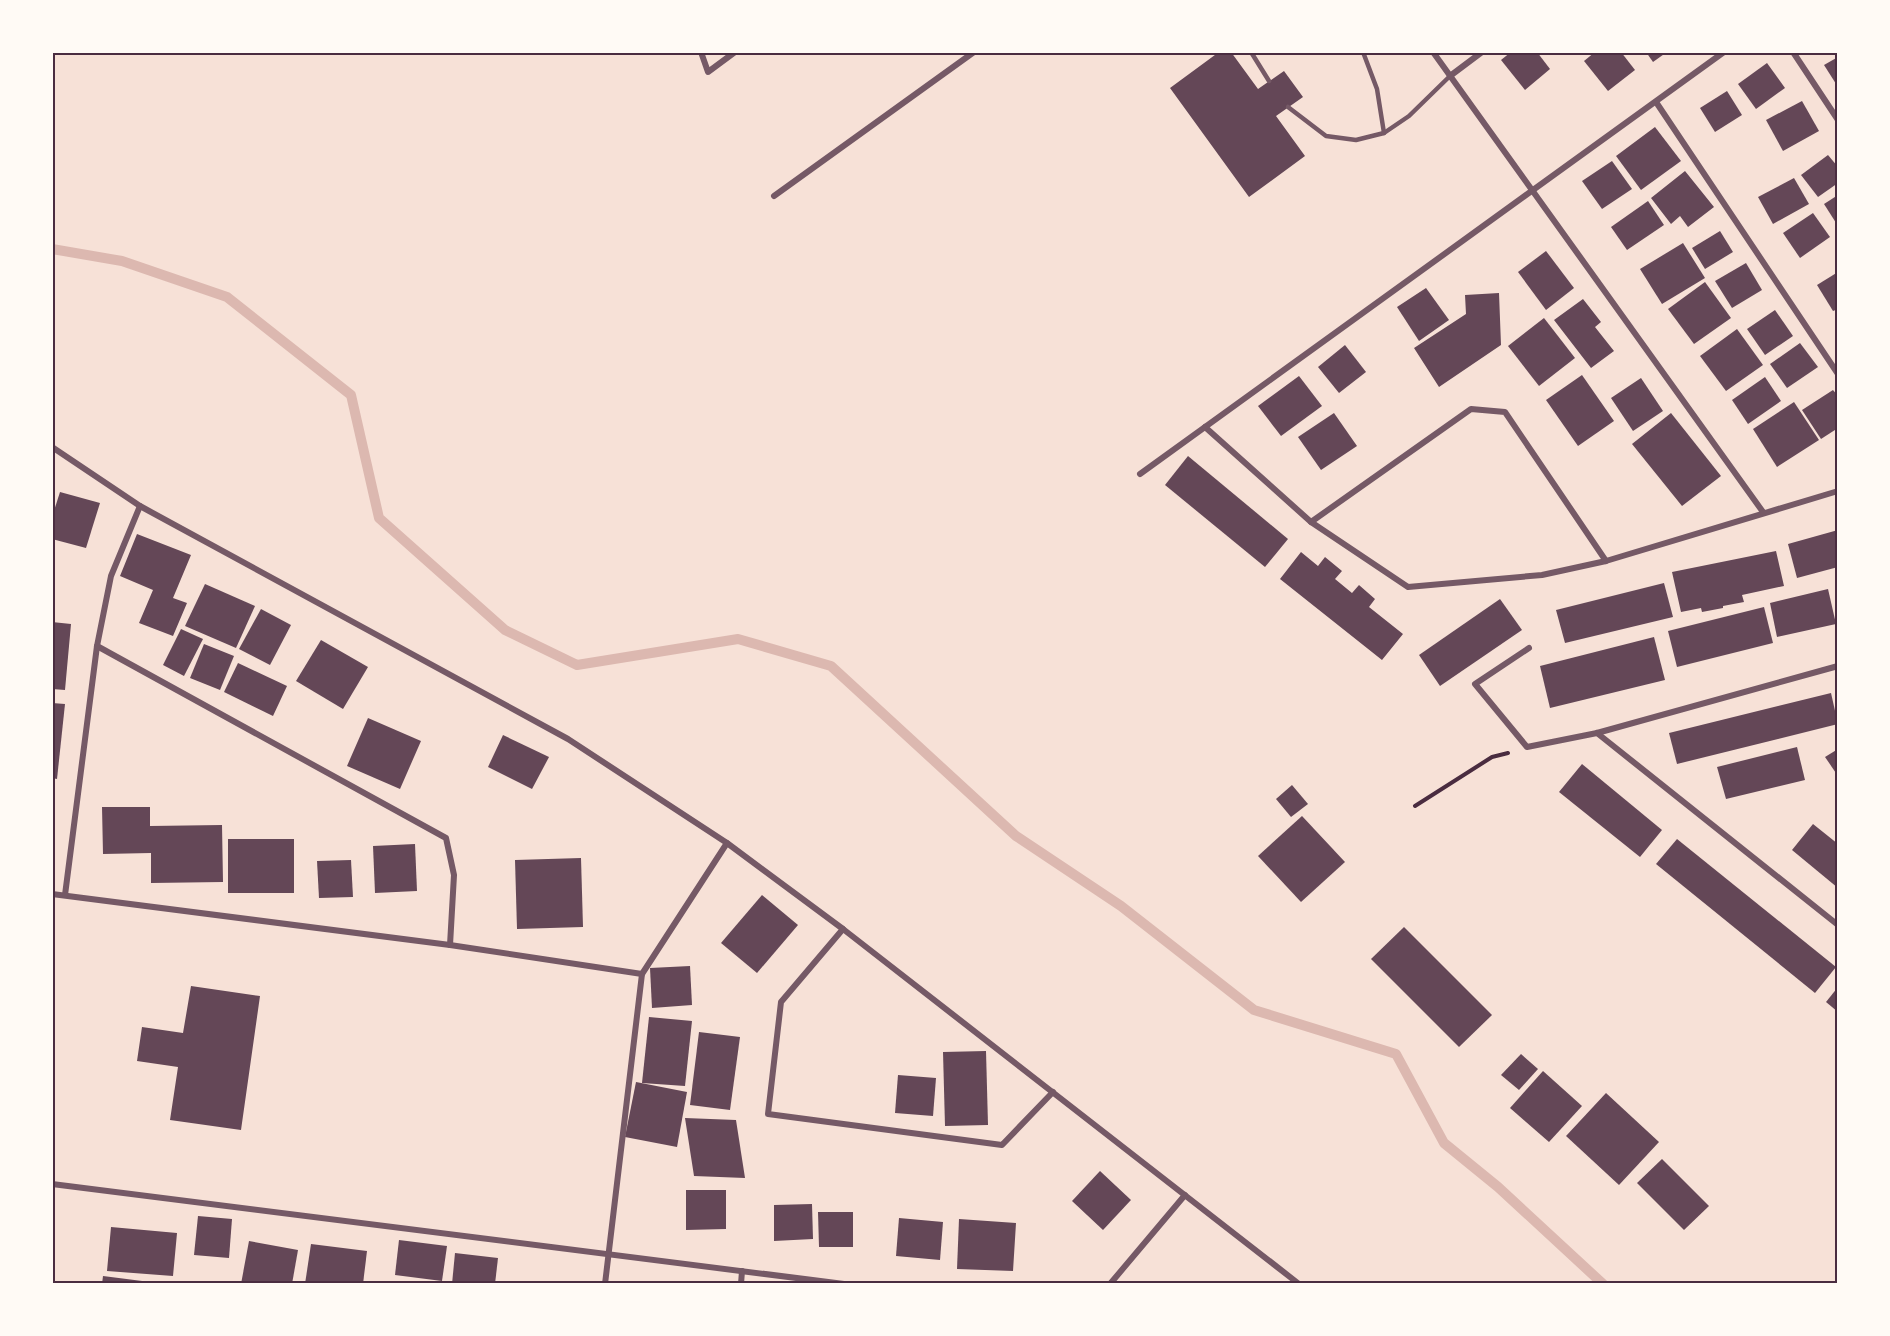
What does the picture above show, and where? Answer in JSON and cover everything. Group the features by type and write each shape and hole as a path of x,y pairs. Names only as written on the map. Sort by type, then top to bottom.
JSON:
{"street":[{"path":"701,52 708,72 735,52"},
{"path":"774,196 974,52"},
{"path":"1433,52 1763,512"},
{"path":"1450,76 1482,52"},
{"path":"1140,474 1724,52"},
{"path":"1793,52 1838,120"},
{"path":"1656,102 1838,374"},
{"path":"1311,522 1471,409 1505,412 1606,561"},
{"path":"1205,427 1311,522 1408,587 1542,575 1606,561 1838,491"},
{"path":"52,447 140,506 568,739 727,843 843,929 1299,1284"},
{"path":"65,895 97,646 111,576 140,506"},
{"path":"97,646 446,838 454,875 450,945"},
{"path":"1529,648 1475,684 1527,747 1597,733 1838,666"},
{"path":"1597,733 1838,925"},
{"path":"605,1284 642,974 727,843"},
{"path":"52,894 450,945 642,974"},
{"path":"843,929 781,1002 768,1114 1002,1145 1053,1092"},
{"path":"52,1184 844,1284"},
{"path":"1110,1284 1185,1195"},
{"path":"741,1284 742,1271"}],"lane":[{"path":"1251,52 1269,81"},
{"path":"1363,52 1377,89 1384,133"},
{"path":"1288,107 1326,136 1356,140 1384,133 1409,116 1450,76"}],"path":[{"path":"1415,806 1492,758 1527,747"}],"building":[{"path":"1219,52 1231,52 1258,89 1284,71 1303,97 1276,116 1305,156 1249,197 1170,88"},
{"path":"1511,52 1537,52 1550,69 1525,90 1501,60"},
{"path":"1595,52 1621,52 1635,70 1608,91 1584,61"},
{"path":"1646,52 1667,52 1653,62"},
{"path":"1838,57 1838,87 1824,65"},
{"path":"1767,63 1785,88 1756,109 1738,84"},
{"path":"1727,91 1742,115 1715,132 1700,108"},
{"path":"1802,101 1819,131 1783,151 1766,120"},
{"path":"1655,127 1681,161 1641,190 1616,156"},
{"path":"1828,155 1838,167 1838,183 1818,197 1801,175"},
{"path":"1612,161 1632,189 1602,209 1582,181"},
{"path":"1685,171 1714,207 1688,227 1680,216 1671,224 1651,198"},
{"path":"1794,178 1809,204 1773,224 1758,197"},
{"path":"1838,195 1838,226 1824,204"},
{"path":"1648,201 1664,225 1627,250 1611,227"},
{"path":"1813,213 1830,237 1800,258 1783,233"},
{"path":"1720,231 1733,252 1705,269 1692,248"},
{"path":"1683,243 1705,278 1662,304 1640,269"},
{"path":"1546,251 1574,288 1546,310 1518,272"},
{"path":"1746,263 1762,290 1732,308 1715,281"},
{"path":"1838,272 1838,309 1833,311 1817,285"},
{"path":"1705,282 1731,318 1694,344 1668,309"},
{"path":"1426,288 1449,320 1419,341 1397,307"},
{"path":"1499,293 1501,345 1439,387 1414,348 1466,314 1465,295"},
{"path":"1583,299 1601,322 1595,327 1614,351 1591,368 1554,320"},
{"path":"1775,310 1793,336 1765,355 1747,329"},
{"path":"1544,318 1575,358 1539,386 1508,346"},
{"path":"1737,329 1763,365 1726,391 1700,356"},
{"path":"1800,343 1818,367 1787,388 1770,364"},
{"path":"1345,345 1366,372 1339,393 1318,367"},
{"path":"1582,375 1614,421 1578,446 1546,400"},
{"path":"1299,376 1322,406 1281,436 1258,406"},
{"path":"1765,377 1781,401 1748,424 1732,400"},
{"path":"1641,378 1663,411 1633,431 1611,398"},
{"path":"1833,390 1838,396 1838,428 1821,439 1802,410"},
{"path":"1794,402 1819,440 1777,467 1753,429"},
{"path":"1334,413 1357,446 1321,470 1298,437"},
{"path":"1671,413 1721,476 1682,506 1632,444"},
{"path":"1188,456 1288,539 1265,567 1165,485"},
{"path":"60,492 100,503 86,548 52,539 52,517"},
{"path":"1838,530 1838,567 1797,578 1788,544"},
{"path":"137,534 191,555 173,598 187,603 173,636 139,623 153,590 120,576"},
{"path":"1776,551 1784,586 1742,595 1744,602 1723,606 1723,608 1702,612 1701,608 1681,612 1672,572"},
{"path":"1301,552 1318,566 1325,557 1342,571 1335,579 1352,593 1359,585 1375,599 1369,607 1403,634 1382,660 1280,579"},
{"path":"1664,583 1673,617 1565,643 1556,610"},
{"path":"205,584 255,606 236,648 185,626"},
{"path":"1828,589 1836,624 1777,637 1770,603"},
{"path":"1500,599 1522,630 1440,686 1419,655"},
{"path":"1764,607 1773,643 1677,667 1668,631"},
{"path":"261,609 291,625 270,665 239,649"},
{"path":"52,622 71,624 65,690 52,689"},
{"path":"181,629 203,639 184,676 163,665"},
{"path":"1654,637 1665,680 1550,708 1540,666"},
{"path":"321,640 368,667 343,709 296,681"},
{"path":"204,644 234,656 220,690 190,678"},
{"path":"238,663 287,686 273,716 224,692"},
{"path":"1831,693 1838,724 1677,764 1669,733"},
{"path":"52,703 65,704 57,779 52,778"},
{"path":"368,718 421,741 400,789 347,766"},
{"path":"503,735 549,757 532,789 488,767"},
{"path":"1797,747 1805,780 1726,799 1717,767"},
{"path":"1838,749 1838,776 1825,757"},
{"path":"1582,764 1662,830 1640,857 1559,792"},
{"path":"1292,785 1308,804 1291,817 1276,799"},
{"path":"102,807 150,807 150,826 222,825 223,882 151,883 151,853 103,854"},
{"path":"1302,816 1345,862 1301,902 1258,856"},
{"path":"1813,824 1838,844 1838,888 1792,850"},
{"path":"228,839 294,839 294,893 228,893"},
{"path":"1677,839 1836,967 1815,993 1656,864"},
{"path":"415,844 417,891 375,893 373,846"},
{"path":"581,858 583,927 517,929 515,860"},
{"path":"351,860 353,897 319,898 317,861"},
{"path":"762,895 798,925 757,973 721,943"},
{"path":"1404,927 1492,1015 1459,1047 1371,959"},
{"path":"690,966 692,1005 652,1008 650,968"},
{"path":"191,986 260,996 241,1130 170,1120 178,1067 137,1061 142,1027 183,1033"},
{"path":"1838,987 1838,1012 1826,1002"},
{"path":"649,1017 692,1021 685,1086 642,1083"},
{"path":"699,1032 740,1037 730,1110 690,1105"},
{"path":"986,1051 988,1125 945,1126 943,1052"},
{"path":"1521,1054 1538,1069 1519,1090 1501,1075"},
{"path":"1543,1071 1582,1106 1549,1142 1510,1108"},
{"path":"898,1075 936,1078 933,1116 895,1113"},
{"path":"636,1082 687,1092 677,1147 625,1137"},
{"path":"1606,1093 1659,1142 1619,1185 1566,1136"},
{"path":"685,1118 736,1120 745,1178 694,1176"},
{"path":"1662,1159 1709,1206 1684,1230 1637,1183"},
{"path":"1100,1171 1131,1200 1103,1230 1072,1201"},
{"path":"686,1190 726,1190 726,1229 686,1230"},
{"path":"812,1204 813,1239 774,1241 774,1205"},
{"path":"818,1212 853,1212 853,1247 819,1247"},
{"path":"198,1216 232,1219 229,1258 194,1255"},
{"path":"899,1218 943,1222 940,1260 896,1256"},
{"path":"959,1219 1016,1223 1013,1271 957,1269"},
{"path":"111,1227 177,1233 173,1276 107,1271"},
{"path":"399,1240 447,1246 442,1281 395,1275"},
{"path":"249,1241 298,1250 292,1284 241,1284"},
{"path":"311,1244 367,1251 363,1284 305,1284"},
{"path":"455,1253 498,1258 495,1284 452,1284"},
{"path":"103,1276 150,1282 150,1284 102,1284"}],"waterway":[{"path":"52,249 122,261 227,297 351,395 379,518 505,630 577,665 738,639 831,666 1016,836 1121,906 1254,1010 1396,1054 1444,1143 1498,1187 1603,1284"}]}
